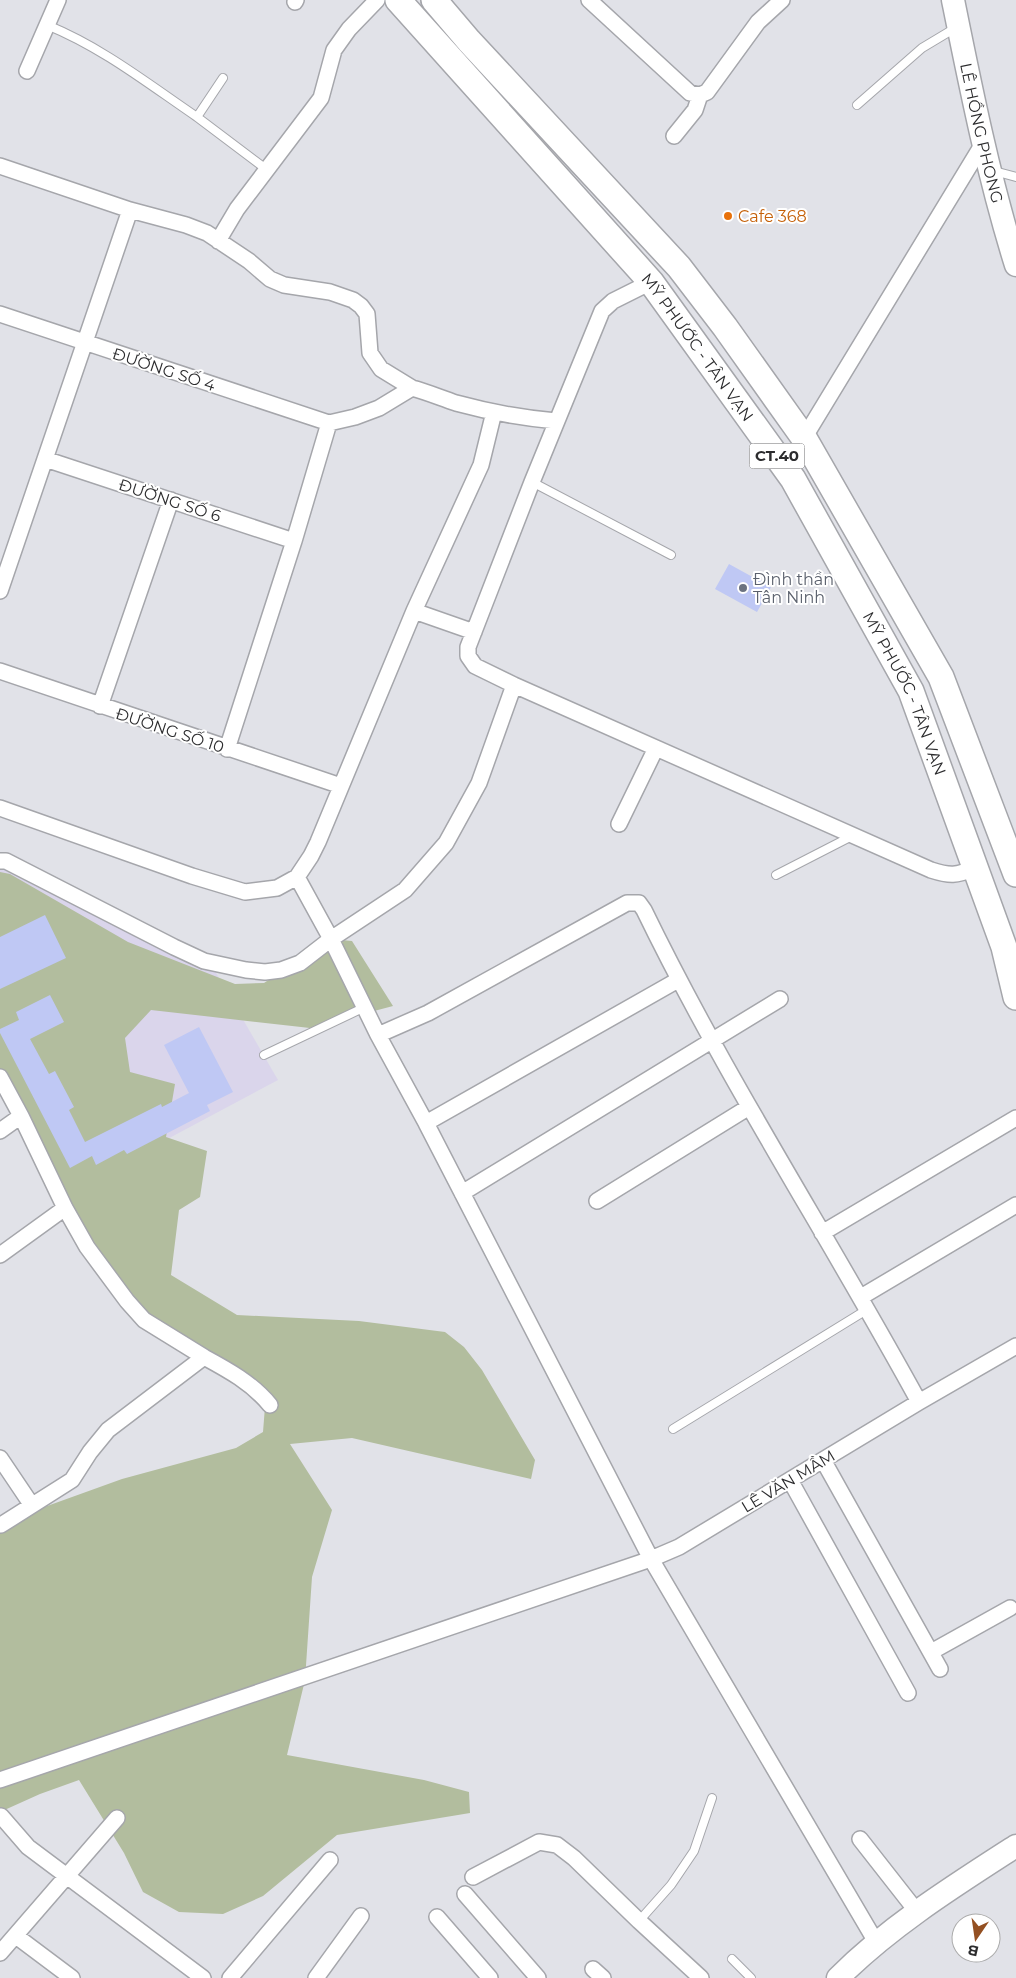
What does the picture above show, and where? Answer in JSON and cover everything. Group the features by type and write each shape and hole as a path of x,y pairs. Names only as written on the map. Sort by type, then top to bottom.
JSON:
{"main road":[{"name":"MỸ PHƯỚC - TÂN VẠN","path":"398,0 651,282 794,478 911,691 1004,946 1016,997"},
{"name":"MỸ PHƯỚC - TÂN VẠN","path":"434,0 469,41 679,267 725,327 804,438 941,677 1016,874"},
{"name":"LÊ HỒNG PHONG","path":"953,0 984,142 1016,265"},
{"path":"838,1978 876,1942 1016,1846"}],"street":[{"path":"26,71 58,0"},
{"path":"218,241 237,209 321,98 334,50 349,29 377,0"},
{"path":"590,0 690,93 700,95 707,92 758,22 782,0"},
{"path":"674,136 695,110 700,95"},
{"path":"804,438 984,142"},
{"path":"0,166 130,210 186,225 207,233 248,261 260,272 284,285 330,292 354,300 367,314 370,353 382,369 412,388 454,402 494,412 521,418 556,421"},
{"path":"0,591 130,210"},
{"path":"651,282 613,301 602,312 532,482 468,647 468,656 475,666 514,685 946,875 958,875 975,868"},
{"name":"ĐƯỜNG SỐ 4","path":"0,314 329,423"},
{"path":"227,749 294,541 329,423 355,417 379,408 412,388"},
{"path":"0,808 192,876 245,892 277,888 297,877 318,842 414,611 481,465 494,412"},
{"name":"ĐƯỜNG SỐ 6","path":"45,459 294,541"},
{"path":"100,706 172,500"},
{"path":"414,611 474,632"},
{"name":"ĐƯỜNG SỐ 10","path":"0,671 340,786"},
{"path":"0,861 6,861 204,961 246,970 266,972 281,970 300,963 331,939 405,890 446,843 479,783 514,685"},
{"path":"619,824 656,748"},
{"path":"297,877 331,939 378,1035 426,1123 651,1559 876,1942"},
{"path":"378,1035 428,1013 627,903 638,903 644,910 678,980 749,1107 864,1303 919,1402"},
{"path":"426,1123 678,980"},
{"path":"462,1193 780,998"},
{"path":"0,1077 22,1116 65,1208 87,1247 127,1301 144,1320 237,1376 260,1393 270,1405"},
{"path":"597,1200 749,1107"},
{"path":"0,1131 22,1116"},
{"path":"822,1233 1016,1118"},
{"path":"864,1303 1016,1205"},
{"path":"0,1256 65,1208"},
{"name":"LÊ VĂN MẦM","path":"0,1780 651,1559 678,1548 919,1402 1016,1346"},
{"path":"1,1525 31,1504 72,1480 90,1452 108,1430 204,1356"},
{"path":"0,1458 31,1504"},
{"path":"823,1460 940,1669"},
{"path":"790,1480 908,1693"},
{"path":"931,1652 1010,1608"},
{"path":"1,1816 28,1847 203,1978"},
{"path":"0,1953 117,1818"},
{"path":"860,1839 918,1913"},
{"path":"473,1877 539,1842 557,1845 574,1858 701,1978"},
{"path":"230,1978 330,1860"},
{"path":"464,1894 538,1978"},
{"path":"316,1978 361,1916"},
{"path":"437,1917 490,1978"},
{"path":"16,1936 72,1978"}],"lane":[{"path":"47,25 77,38 112,57 266,169"},
{"path":"857,105 922,48 958,26"},
{"path":"197,117 223,78"},
{"path":"991,170 1016,177"},
{"path":"532,482 670,555"},
{"path":"776,875 854,835"},
{"path":"264,1055 364,1007"},
{"path":"673,1428 864,1303"},
{"path":"639,1921 671,1885 694,1850 712,1798"},
{"path":"732,1960 751,1978"}],"shaded area":[{"path":"0,866 215,971 278,1080 70,1191 0,1057"}],"green space":[{"path":"0,872 10,874 128,942 235,984 264,983 331,939 352,941 393,1006 310,1028 151,1010 125,1038 130,1072 175,1084 166,1137 207,1151 200,1197 179,1210 171,1275 237,1315 359,1321 445,1332 464,1347 482,1370 535,1460 531,1479 352,1438 290,1444 332,1510 312,1577 305,1680 287,1755 424,1780 469,1792 470,1813 337,1835 263,1896 223,1914 179,1912 143,1892 124,1853 79,1780 40,1794 0,1812 0,1523 122,1479 236,1448 263,1432 266,1394 219,1356 137,1315 102,1262 0,1078"}],"building":[{"name":"Đình thần Tân Ninh","path":"729,564 771,587 757,612 715,589"},
{"path":"45,915 66,958 0,989 0,937"},
{"path":"50,995 64,1022 30,1039 49,1074 55,1071 74,1107 69,1110 85,1142 161,1104 162,1107 189,1093 164,1045 199,1027 233,1092 207,1105 210,1111 127,1154 124,1150 96,1165 92,1156 70,1168 0,1033 0,1029 19,1020 16,1012"}],"place":[{"name":"Cafe 368","path":"728,216"},
{"name":"Đình thần Tân Ninh","path":"743,588"}]}
